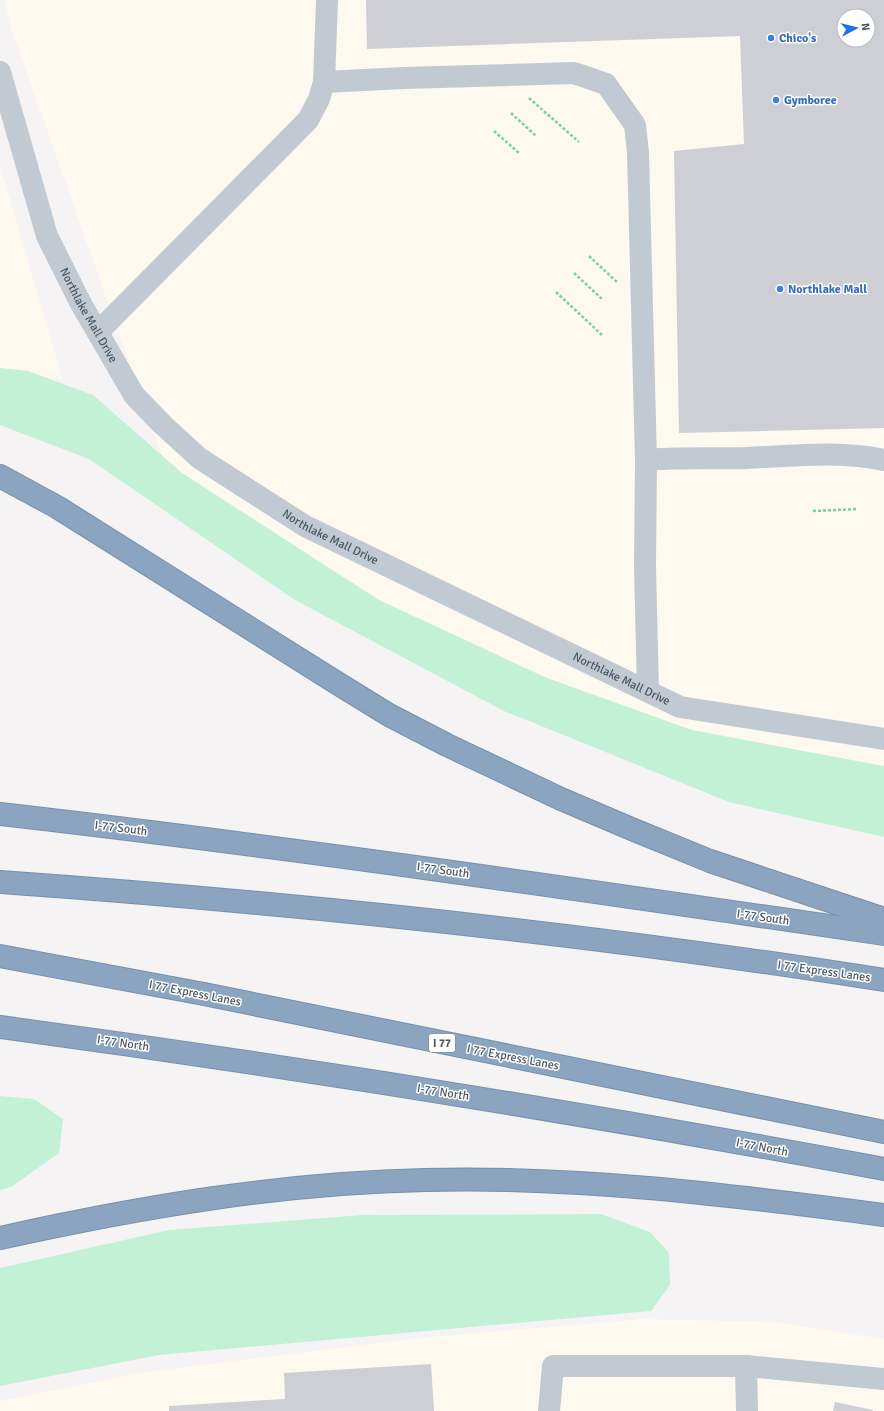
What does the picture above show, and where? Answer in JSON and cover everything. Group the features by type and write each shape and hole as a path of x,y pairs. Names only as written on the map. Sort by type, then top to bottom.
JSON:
{"highway":[{"path":"0,476 57,507 389,715 447,745 561,799 641,833 772,883 884,919"},
{"name":"I-77 South","path":"0,814 145,831 475,874 884,934"},
{"name":"I 77 Express Lanes","path":"0,882 140,892 469,924 782,964 884,980"},
{"name":"I 77 Express Lanes","path":"0,956 204,994 884,1132"},
{"name":"I-77 North","path":"0,1027 323,1073 488,1099 739,1142 884,1170"},
{"path":"0,1238 139,1209 212,1198 279,1190 423,1180 554,1181 618,1185 759,1198 884,1215"}],"street":[{"path":"98,332 308,120 319,100 324,82 327,0"},
{"name":"Northlake Mall Drive","path":"0,72 46,236 98,332 134,394 162,424 199,458 269,504 324,536 680,706 884,739"},
{"path":"324,82 574,73 606,84 635,125 638,146 646,460 645,567 648,691"},
{"path":"646,460 682,457 745,458 810,455 870,457 884,460"},
{"path":"549,1411 553,1366 746,1366 884,1379"},
{"path":"746,1366 747,1411"}],"path":[{"path":"527,96 579,142"},
{"path":"511,113 536,136"},
{"path":"494,131 520,153"},
{"path":"590,256 618,283"},
{"path":"574,273 602,299"},
{"path":"556,292 602,335"},
{"path":"813,511 857,509"}],"shaded area":[{"path":"4,0 884,0 884,784 666,743 182,512 11,28"},
{"path":"0,166 63,380 0,374"},
{"path":"645,1319 776,1322 884,1339 884,1411 0,1411 0,1401 146,1372 428,1337"}],"green space":[{"path":"0,368 28,371 93,395 182,473 379,600 547,678 692,730 884,766 884,837 729,802 504,711 295,600 89,459 0,425"},
{"path":"0,1096 34,1099 63,1119 59,1153 11,1187 0,1190"},
{"path":"601,1214 650,1232 669,1253 670,1285 651,1311 159,1355 0,1386 0,1268 169,1230 363,1215"}],"building":[{"name":"Northlake Mall","path":"366,0 884,0 884,428 679,433 674,151 744,144 740,36 367,49"},
{"path":"431,1364 434,1411 169,1411 169,1406 285,1399 284,1373"},
{"path":"835,1402 873,1410 873,1411 833,1411"}],"place":[{"name":"Chico's","path":"771,38"},
{"name":"Gymboree","path":"776,100"},
{"name":"Northlake Mall","path":"780,289"}]}
